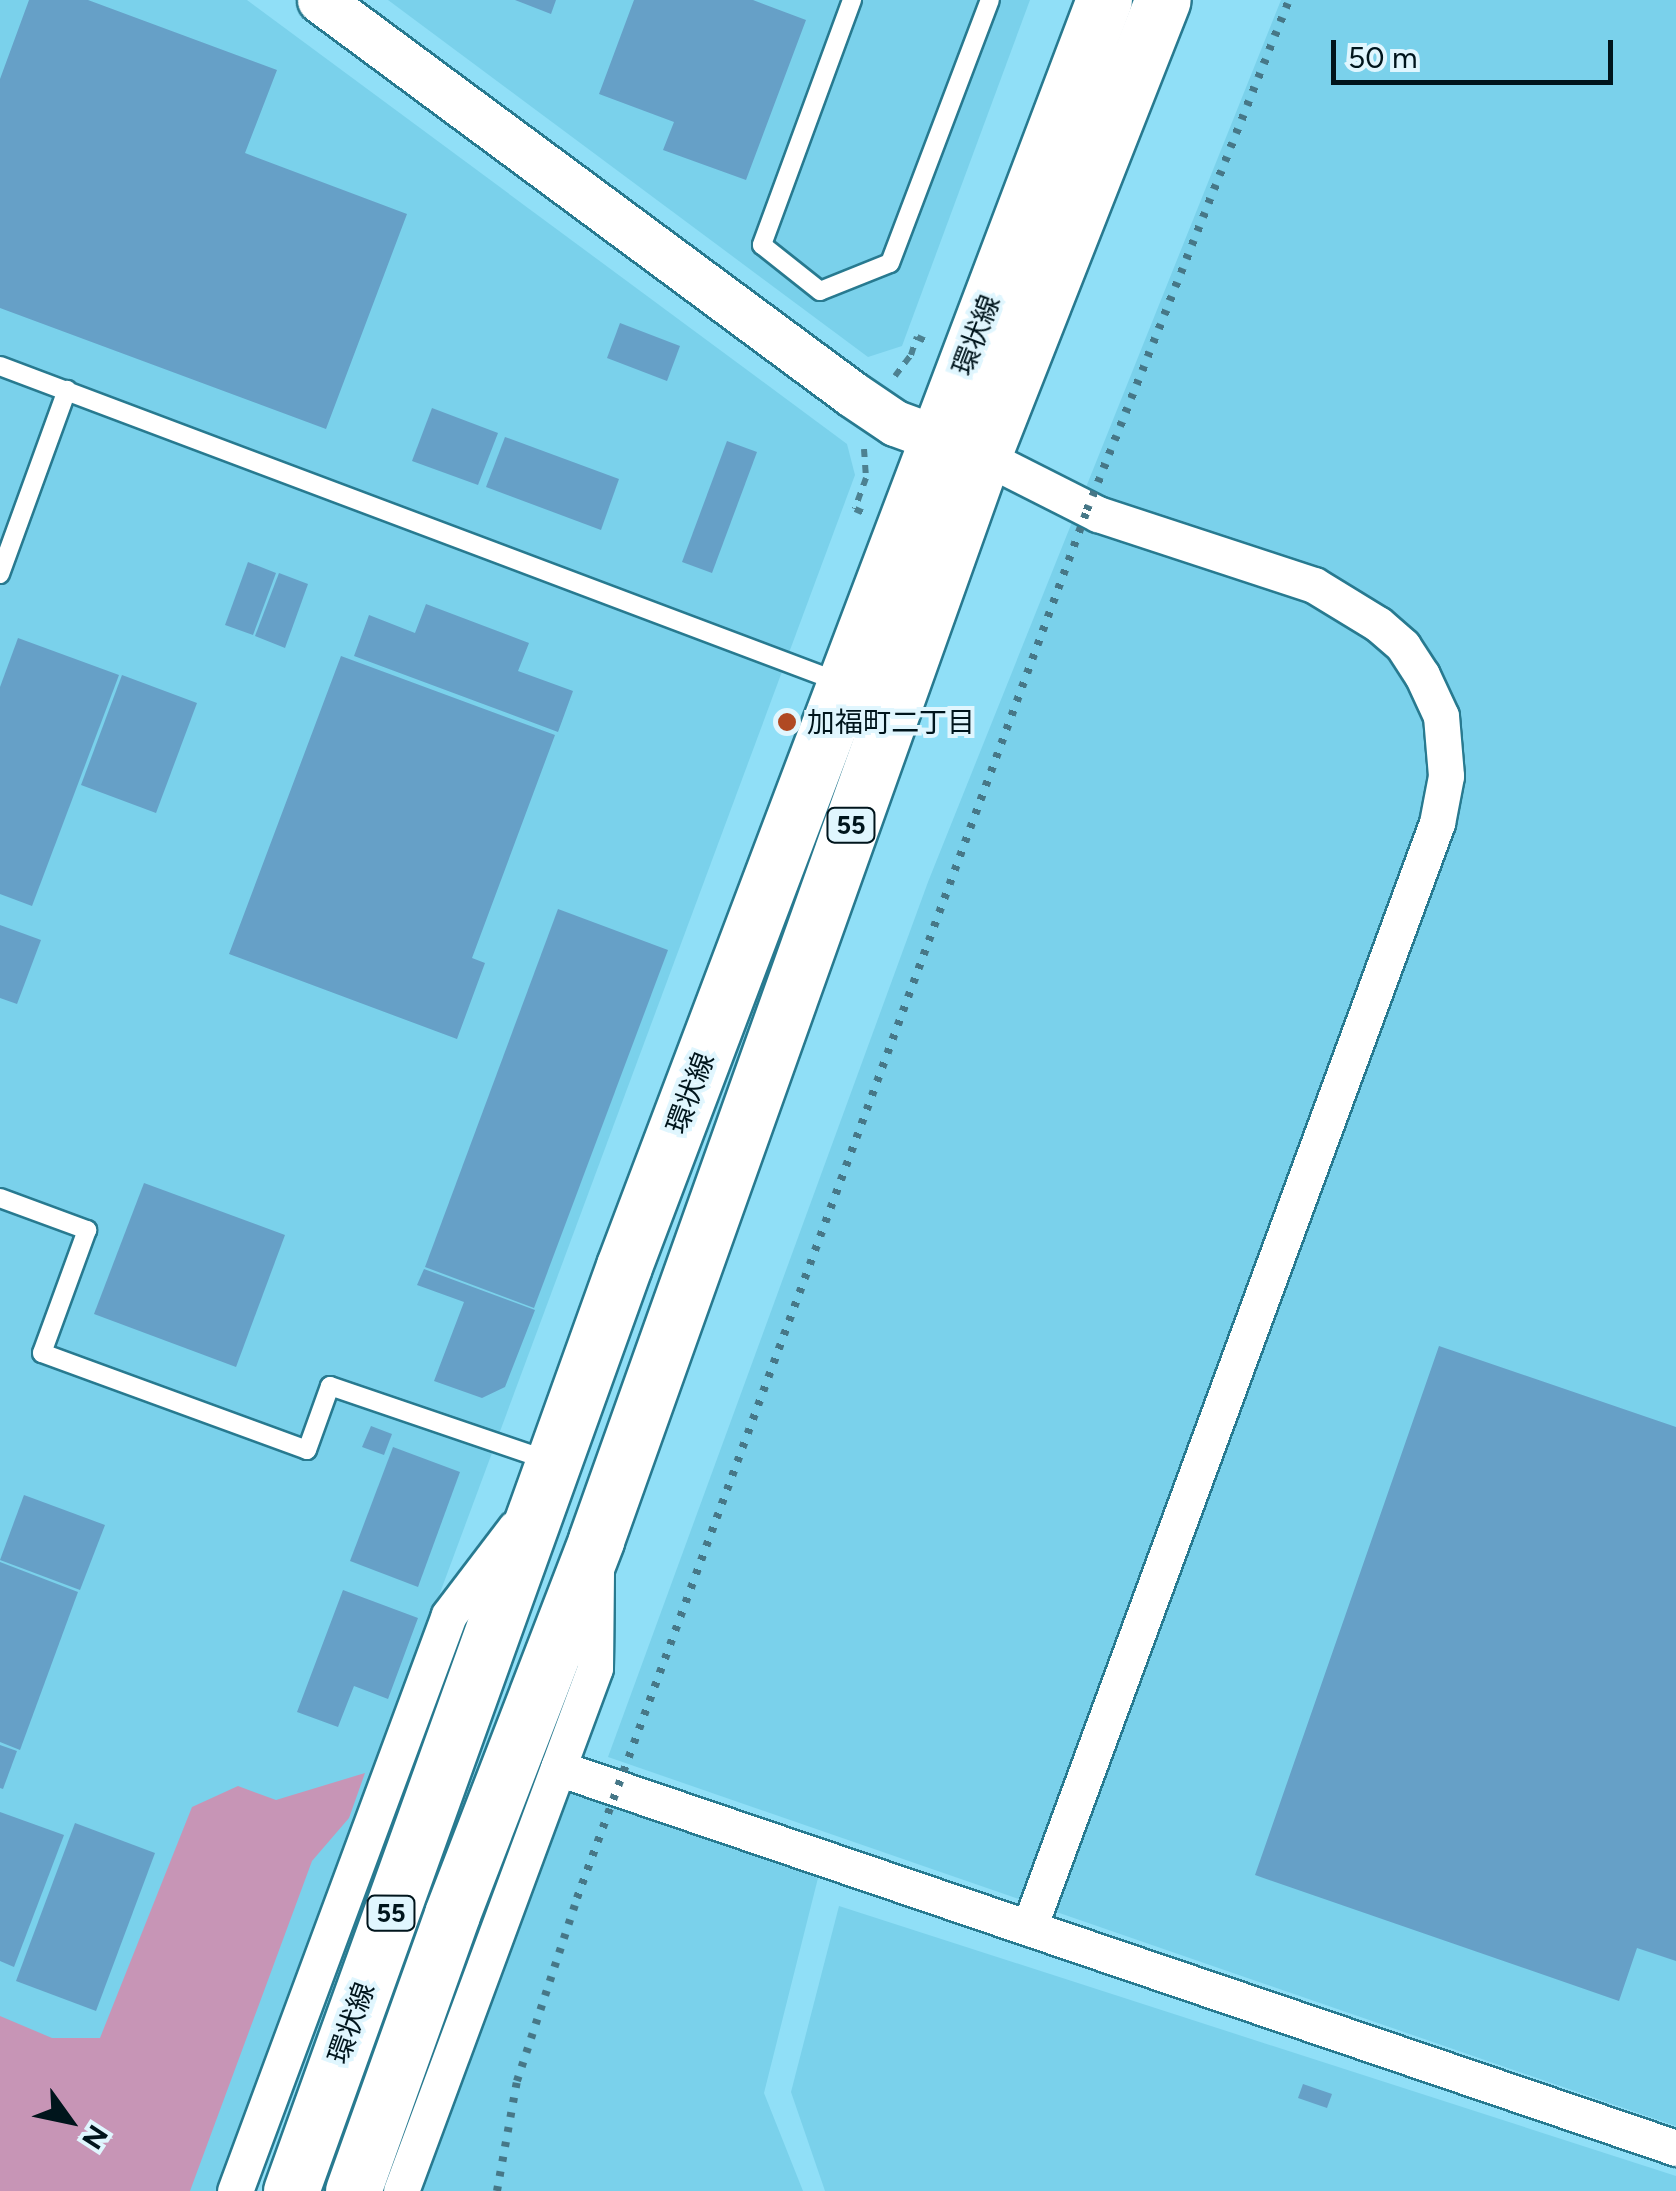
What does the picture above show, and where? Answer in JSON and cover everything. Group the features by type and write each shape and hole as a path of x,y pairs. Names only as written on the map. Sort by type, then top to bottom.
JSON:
{"main road":[{"name":"環状線","path":"353,2191 596,1540 1104,0"},
{"name":"環状線","path":"291,2191 491,1636 540,1474 844,684 960,446 1163,0"}],"street":[{"path":"320,0 895,423 960,446 1068,503 1314,586 1344,600 1403,646 1422,674 1441,716 1446,776 1436,823 1029,1928"},
{"path":"235,2191 449,1614 540,1474"},
{"path":"401,2191 596,1668 596,1540"},
{"path":"558,1768 1676,2148"}],"lane":[{"path":"852,0 762,245 820,291 890,264 990,0"},
{"path":"0,366 844,684"},
{"path":"0,574 67,390"},
{"path":"0,1198 87,1230 42,1354 308,1450 330,1386 540,1474"}],"path":[{"path":"890,387 917,337 930,342"},
{"path":"865,513 854,509 866,478 867,440"}],"shaded area":[{"path":"0,0 247,0 847,444 855,475 218,2191 0,2191"},
{"path":"388,0 1030,0 902,346 868,357"},
{"path":"1281,0 1676,0 1676,2126 608,1757 928,882"},
{"path":"365,1773 349,1818 312,1861 190,2191 0,2191 0,2016 52,2038 100,2038 192,1807 238,1786 276,1800"},
{"path":"564,1791 818,1878 764,2093 803,2191 414,2191"},
{"path":"839,1906 1676,2176 1676,2191 825,2191 791,2092"}],"building":[{"path":"29,0 88,0 277,70 245,153 407,214 326,429 0,308 0,79"},
{"path":"515,0 556,0 551,14"},
{"path":"634,0 753,0 806,20 746,180 663,150 674,122 599,94"},
{"path":"620,323 680,346 667,381 607,358"},
{"path":"432,408 498,433 478,485 412,461"},
{"path":"505,437 619,479 601,530 486,487"},
{"path":"727,441 757,452 712,573 682,562"},
{"path":"248,562 276,573 253,635 225,625"},
{"path":"279,573 308,584 285,648 255,636"},
{"path":"426,604 529,643 518,671 573,691 558,732 354,656 369,615 415,633"},
{"path":"18,638 119,675 32,906 0,894 0,687"},
{"path":"341,656 555,735 472,958 485,963 457,1039 229,954"},
{"path":"122,675 197,703 156,813 81,785"},
{"path":"558,909 668,950 534,1308 425,1267"},
{"path":"0,925 41,940 17,1004 0,998"},
{"path":"144,1183 285,1235 236,1367 94,1314"},
{"path":"424,1269 535,1310 505,1387 482,1398 434,1381 464,1302 417,1285"},
{"path":"1439,1346 1676,1427 1676,1961 1637,1948 1619,2001 1255,1875"},
{"path":"371,1426 392,1434 384,1455 362,1447"},
{"path":"393,1447 460,1472 418,1587 350,1561"},
{"path":"24,1495 105,1525 80,1590 0,1560"},
{"path":"0,1562 78,1592 20,1750 0,1742"},
{"path":"343,1590 418,1618 388,1699 354,1686 338,1727 297,1712"},
{"path":"0,1745 17,1751 3,1789 0,1788"},
{"path":"0,1812 64,1835 14,1967 0,1961"},
{"path":"75,1823 155,1853 96,2011 16,1981"},
{"path":"1303,2084 1332,2094 1327,2108 1298,2098"}],"railway":[{"path":"497,2191 517,2081 577,1898 1087,510 1289,0"}],"place":[{"name":"加福町二丁目","path":"787,722"}]}
